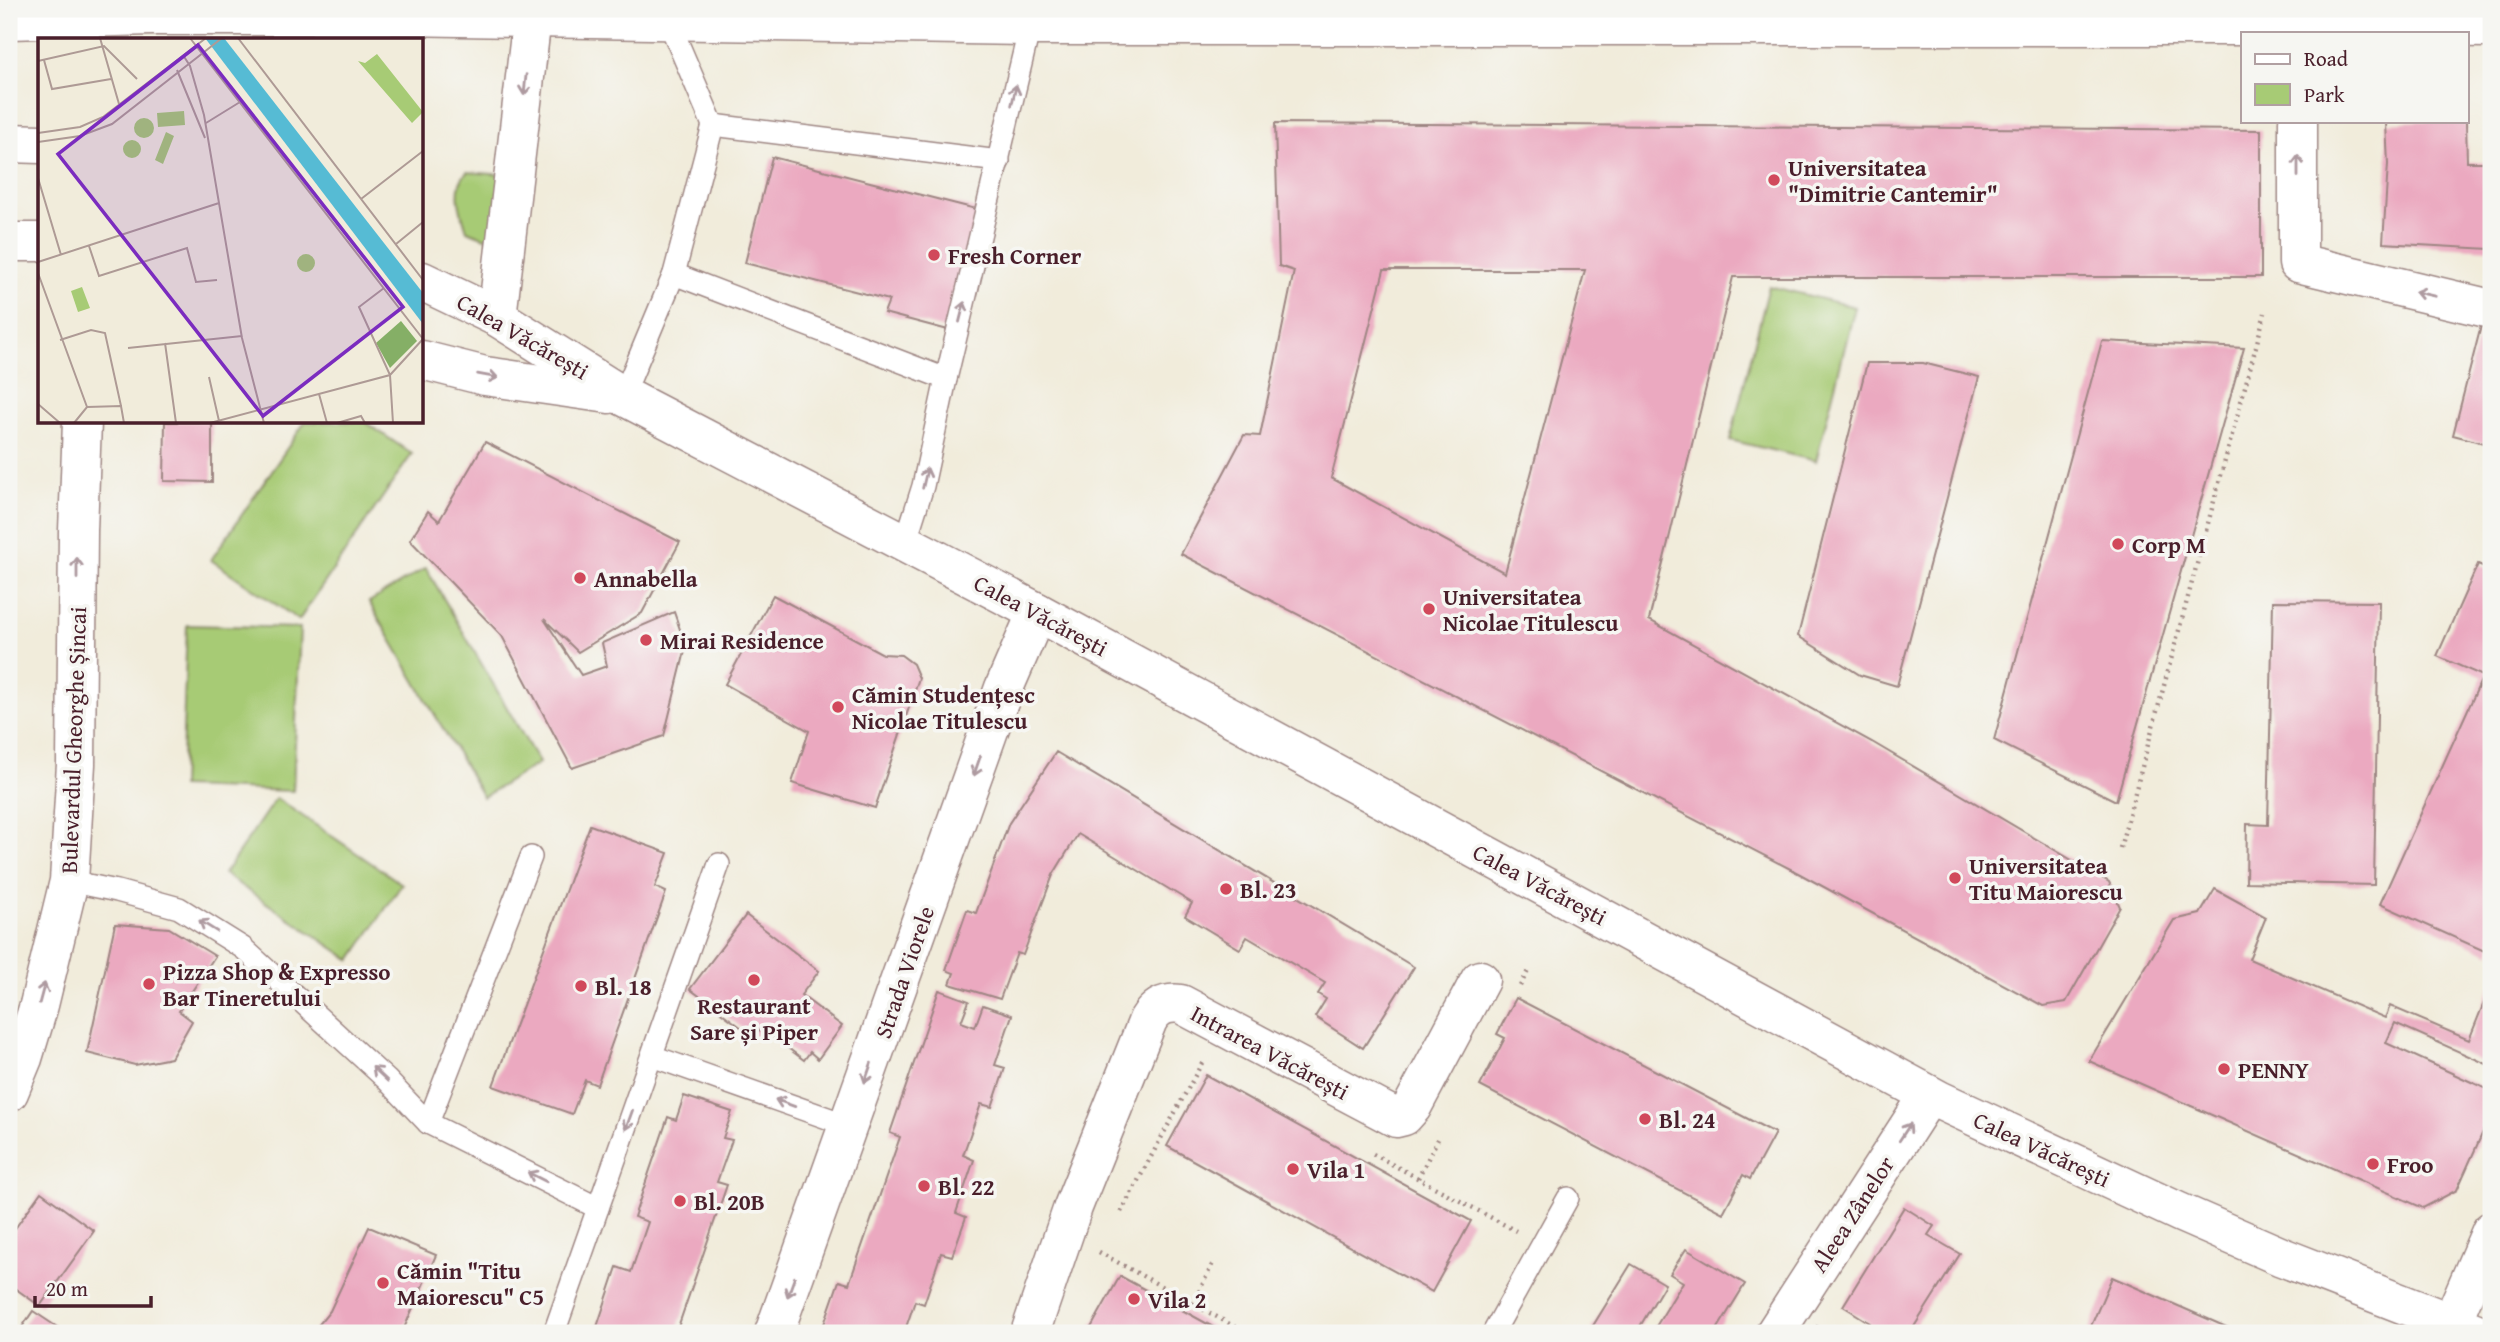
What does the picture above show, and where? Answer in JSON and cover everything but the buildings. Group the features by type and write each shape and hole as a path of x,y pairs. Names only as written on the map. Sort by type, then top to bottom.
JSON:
{"main road":[{"path":"9,20 77,23 152,16 532,17 1030,26 2491,28"},
{"path":"497,317 532,17"},
{"path":"2298,122 2298,263 2491,309"},
{"path":"9,143 38,144"},
{"path":"9,242 38,242"},
{"name":"Calea Văcărești","path":"424,282 497,317 623,396 1037,612 1929,1095 2179,1212 2458,1330"},
{"name":"Calea Văcărești","path":"424,361 485,376 623,396"},
{"name":"Bulevardul Gheorghe Șincai","path":"9,1092 23,1058 39,1005 69,881 76,764 82,424"},
{"name":"Strada Viorele","path":"774,1333 1004,688 1037,612"},
{"name":"Intrarea Văcărești","path":"1030,1333 1064,1233 1148,1020 1161,1006 1181,1004 1396,1118 1404,1116 1412,1107 1480,980"},
{"name":"Aleea Zânelor","path":"1775,1333 1929,1095"},
{"path":"2458,1330 2491,1231"}],"lane":[{"path":"623,396 674,274 713,125 668,20"},
{"path":"905,543 923,486 1030,26"},
{"path":"713,125 999,161"},
{"path":"674,274 946,379"},
{"path":"428,1123 531,857"},
{"path":"554,1333 719,864"},
{"path":"69,881 179,908 243,948 387,1080 428,1123 598,1208"},
{"path":"652,1056 850,1126"},
{"path":"1493,1333 1568,1198"}],"path":[{"path":"2120,848 2265,313"},
{"path":"1121,1212 1203,1061 1212,1066"},
{"path":"1371,1152 1542,1245"},
{"path":"1064,1233 1246,1333"},
{"path":"1193,1304 1213,1263"}],"green space":[{"path":"467,172 504,175 493,241 467,231 458,193"},
{"path":"1769,286 1855,307 1816,461 1730,440"},
{"path":"304,424 368,424 412,454 299,620 211,560"},
{"path":"426,568 539,763 483,797 369,602"},
{"path":"187,625 300,628 293,791 181,787"},
{"path":"276,798 402,884 351,960 224,874"}],"place":[{"name":"Universitatea \"Dimitrie Cantemir\"","path":"1774,180"},
{"name":"Fresh Corner","path":"934,255"},
{"name":"Corp M","path":"2118,544"},
{"name":"Annabella","path":"580,578"},
{"name":"Universitatea Nicolae Titulescu","path":"1429,609"},
{"name":"Mirai Residence","path":"646,640"},
{"name":"Cămin Studențesc Nicolae Titulescu","path":"838,707"},
{"name":"Universitatea Titu Maiorescu","path":"1955,878"},
{"name":"Bl. 23","path":"1226,889"},
{"name":"Restaurant Sare și Piper","path":"754,980"},
{"name":"Pizza Shop & Expresso Bar Tineretului","path":"149,984"},
{"name":"Bl. 18","path":"581,986"},
{"name":"PENNY","path":"2224,1069"},
{"name":"Bl. 24","path":"1645,1119"},
{"name":"Froo","path":"2373,1164"},
{"name":"Vila 1","path":"1293,1169"},
{"name":"Bl. 22","path":"924,1186"},
{"name":"Bl. 20B","path":"680,1201"},
{"name":"Cămin \"Titu Maiorescu\" C5","path":"383,1283"},
{"name":"Vila 2","path":"1134,1299"}]}
